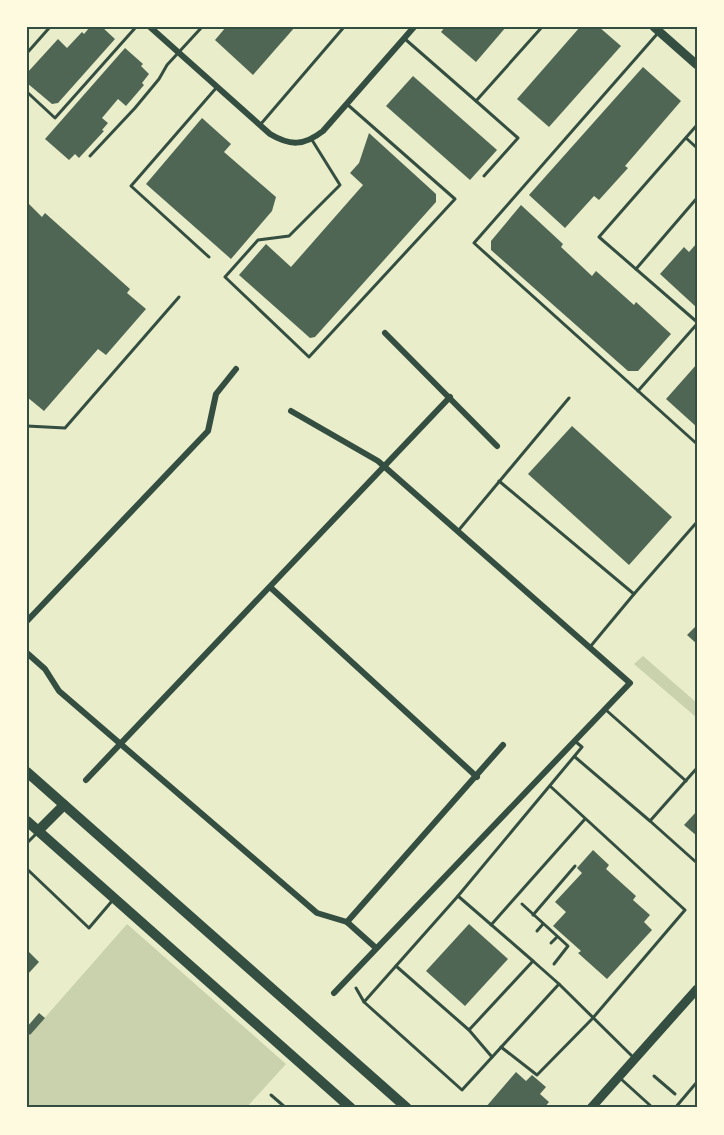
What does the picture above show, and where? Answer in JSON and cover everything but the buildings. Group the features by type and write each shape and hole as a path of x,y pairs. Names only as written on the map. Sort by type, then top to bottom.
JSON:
{"main road":[{"path":"656,29 697,65"},
{"path":"27,771 408,1108"},
{"path":"38,831 64,805"},
{"path":"27,821 351,1108"},
{"path":"591,1108 697,989"}],"street":[{"path":"150,27 260,126 283,142 296,143 312,140 323,131 414,27"},
{"path":"385,333 497,446"},
{"path":"27,621 208,431 216,394 236,369"},
{"path":"86,780 450,397"},
{"path":"291,411 378,461 630,683 334,993"},
{"path":"270,587 477,777"},
{"path":"27,653 45,669 60,691 317,913 347,922 376,948"},
{"path":"347,922 503,745"}],"lane":[{"path":"27,52 50,27"},
{"path":"27,92 55,118 135,27"},
{"path":"90,156 135,108 202,27"},
{"path":"260,126 344,27"},
{"path":"476,101 542,27"},
{"path":"656,29 474,243 697,444"},
{"path":"404,38 518,138 484,176"},
{"path":"209,257 131,186 217,87"},
{"path":"312,140 340,185 289,236 258,240 225,277 309,357 455,199 346,104"},
{"path":"638,391 697,323 599,237 697,125"},
{"path":"686,138 697,147"},
{"path":"636,269 697,198"},
{"path":"27,426 65,428 179,297"},
{"path":"458,531 569,398"},
{"path":"500,481 634,594"},
{"path":"590,647 697,522"},
{"path":"605,709 686,781"},
{"path":"364,1002 458,896 575,756 582,747 575,741"},
{"path":"575,756 697,863"},
{"path":"650,821 697,768"},
{"path":"501,1047 537,1076 592,1019 685,910 550,786"},
{"path":"491,925 585,819"},
{"path":"27,843 38,831"},
{"path":"27,869 89,928 114,898"},
{"path":"458,896 559,984 635,1059"},
{"path":"469,1030 533,961"},
{"path":"396,966 469,1030 492,1057"},
{"path":"356,988 364,1002 462,1090 559,984"},
{"path":"619,1076 653,1108"},
{"path":"675,1108 697,1082"},
{"path":"271,1095 286,1108"}],"path":[{"path":"533,915 575,866"},
{"path":"514,900 568,946 554,964"},
{"path":"537,931 543,924"},
{"path":"551,943 557,937"},
{"path":"654,1076 681,1100"}],"green space":[{"path":"643,656 697,703 697,718 634,664"},
{"path":"127,924 286,1064 246,1108 27,1108 27,1038"}]}
